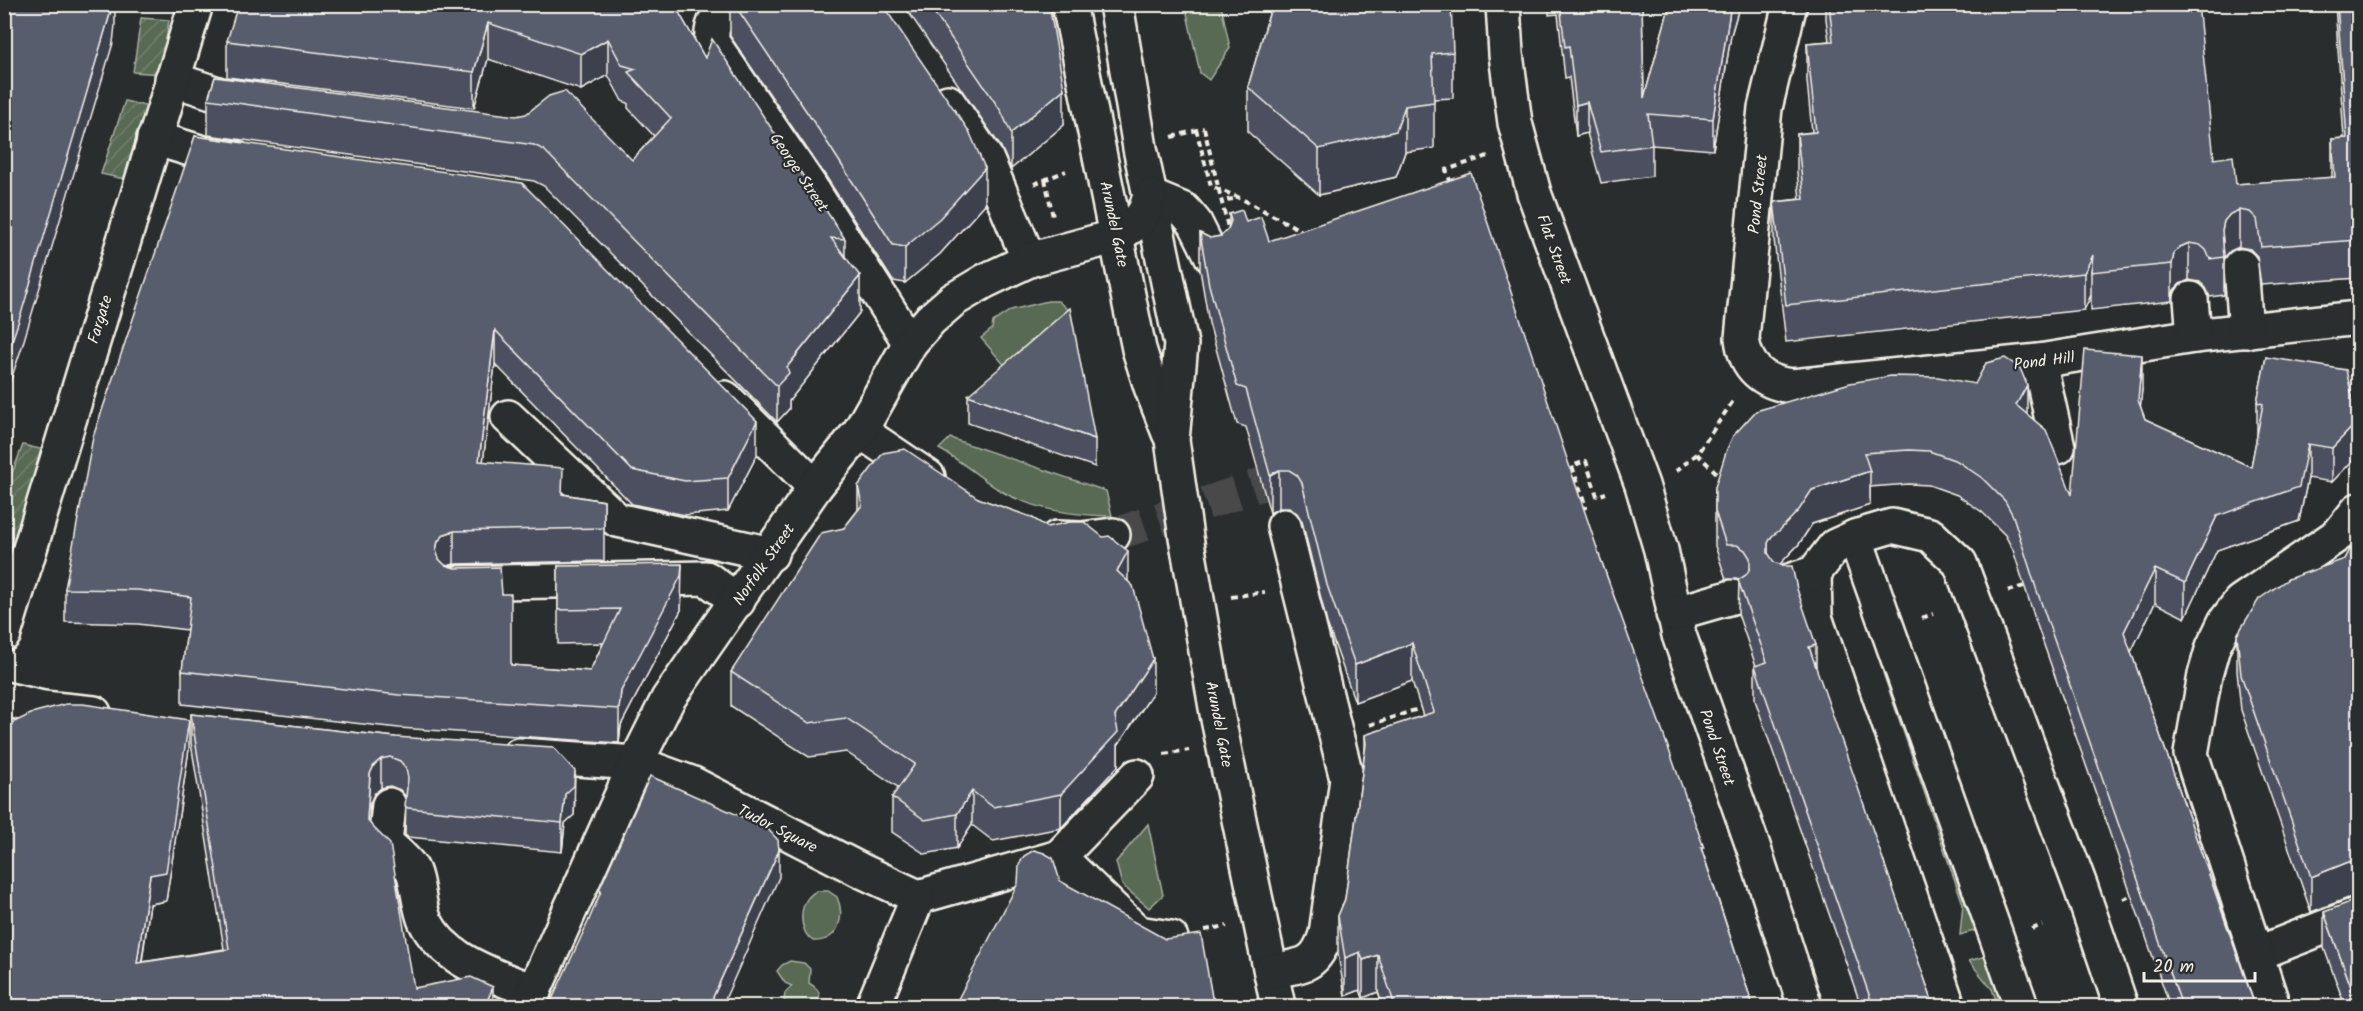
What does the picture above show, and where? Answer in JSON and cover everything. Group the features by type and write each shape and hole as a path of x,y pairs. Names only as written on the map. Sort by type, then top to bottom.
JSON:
{"street":[{"name":"Fargate","path":"4,634 195,4"},
{"name":"George Street","path":"733,4 717,16 712,29 712,42 809,185 910,343"},
{"name":"Arundel Gate","path":"1069,4 1139,349 1172,440 1186,537 1222,742 1278,1006"},
{"name":"Arundel Gate","path":"1116,4 1150,196 1181,344 1172,440"},
{"name":"Flat Street","path":"1503,4 1506,54 1520,145 1534,193 1642,485"},
{"name":"Pond Street","path":"1765,379 1748,361 1742,338 1765,108 1790,4"},
{"path":"172,79 221,95 280,102"},
{"path":"933,81 986,158 1029,260"},
{"path":"154,138 203,153 261,161"},
{"path":"1117,236 1137,223 1145,212 1150,196 1184,210 1221,248"},
{"name":"Norfolk Street","path":"531,999 636,763 668,699 771,554 815,487 860,431 910,343 930,320 953,300 985,281 1029,260 1117,236"},
{"path":"2241,266 2246,331"},
{"path":"2191,299 2194,336"},
{"name":"Pond Hill","path":"1765,379 1777,384 1792,386 2039,361 2194,336 2358,318"},
{"path":"2039,361 2058,447"},
{"path":"702,374 815,487"},
{"path":"508,417 617,520 771,554"},
{"path":"860,431 951,493"},
{"name":"Pond Street","path":"1642,485 1661,550 1679,635 1754,849 1804,1006"},
{"path":"2273,1006 2191,754 2205,675 2213,647 2225,622 2240,602 2339,534 2358,510"},
{"path":"1271,971 1306,964 1317,957 1322,947 1326,934 1347,779 1284,526"},
{"path":"1948,1006 1800,578 1835,546 1855,537 1892,526 1930,535 1960,563 2081,888 2121,1006"},
{"path":"1033,533 1071,540 1113,535"},
{"path":"1855,537 2021,1006"},
{"path":"455,583 706,578 738,601"},
{"path":"1673,614 1732,597"},
{"path":"4,699 43,708 126,717"},
{"name":"Tudor Square","path":"487,753 636,763 691,783 862,871 918,897"},
{"path":"873,1006 918,897 1059,857 1137,776"},
{"path":"389,805 385,842 412,869 419,904 434,936 445,948 461,959 531,999"},
{"path":"1059,857 1138,933 1172,938"},
{"path":"2256,954 2358,914"}],"path":[{"path":"1204,128 1221,248"},
{"path":"1196,129 1211,186 1240,198 1313,237"},
{"path":"1453,190 1446,170 1520,145"},
{"path":"1045,179 1054,220"},
{"path":"1227,200 1240,198"},
{"path":"1642,485 1672,475 1697,454 1739,391 1765,379"},
{"path":"1697,454 1727,483"},
{"path":"1572,512 1586,507 1572,466 1586,461 1592,479"},
{"path":"1137,776 1153,756 1222,742"},
{"path":"1172,938 1260,918"}],"green space":[{"path":"1221,5 1230,48 1209,80 1200,73 1186,9"},
{"path":"141,18 169,20 161,74 133,72"},
{"path":"125,101 149,107 129,180 101,174"},
{"path":"1048,301 1058,301 1068,310 1007,368 981,338 992,329 993,322 1011,310"},
{"path":"950,438 1106,491 1112,516 1052,510 1023,502 996,488 939,449"},
{"path":"23,445 48,451 18,539 5,534 4,494"},
{"path":"1891,670 1981,929 1960,935 1963,904 1883,673"},
{"path":"1148,824 1163,895 1149,908 1122,885 1116,862"},
{"path":"817,891 828,891 837,897 841,913 838,927 829,938 813,941 804,930 802,915 806,901"},
{"path":"1990,955 2008,1006 1998,1006 1992,989 1969,961"},
{"path":"790,961 804,963 810,969 809,983 818,990 820,996 815,1006 787,1006 784,1000 785,993 792,986 785,983 777,971"}],"building":[{"path":"4,4 113,4 4,365"},
{"path":"238,4 674,4 705,58 712,39 845,239 831,238 860,276 787,367 789,373 777,386 544,150 534,145 208,99 215,77 516,116 526,114 549,96 565,91 632,160 671,118 628,72 636,69 622,65 608,39 581,54 488,23 474,72 227,41"},
{"path":"734,4 882,4 969,131 985,168 940,218 905,247 893,245"},
{"path":"928,4 1049,4 1064,89 1011,133 1001,111"},
{"path":"1272,4 1451,4 1453,52 1432,54 1434,102 1405,106 1396,131 1319,149 1248,87"},
{"path":"1560,4 1642,4 1644,98 1670,4 1731,4 1713,119 1648,114 1652,145 1601,152 1587,102 1576,105 1569,46 1565,47"},
{"path":"1829,4 2078,4 2079,9 2119,4 2198,4 2214,159 2233,156 2236,184 2335,177 2332,139 2347,138 2337,4 2358,4 2358,240 2261,247 2257,219 2250,212 2239,210 2230,214 2224,221 2222,230 2224,257 2210,259 2206,250 2200,245 2189,243 2174,253 2172,264 2091,272 2093,255 2084,273 1786,305 1774,202 1804,199 1797,134 1816,132 1807,43 1833,41"},
{"path":"195,136 522,183 757,421 728,478 685,481 632,470 495,330 479,461 563,468 562,494 604,501 604,528 454,531 445,534 438,541 436,550 439,559 445,565 455,568 500,567 502,594 511,594 511,665 590,671 620,609 558,610 558,566 682,564 681,576 621,691 619,709 399,695 182,671 191,597 138,590 65,589 93,437"},
{"path":"1471,173 1601,560 1704,848 1701,848 1753,1006 1395,1006 1378,955 1363,960 1360,952 1345,958 1338,916 1345,899 1366,744 1365,735 1434,712 1412,643 1355,665 1327,585 1302,483 1297,475 1289,470 1279,470 1270,475 1246,389 1237,386 1209,285 1200,233 1210,238 1221,236 1228,229 1231,221 1229,214 1242,210 1246,222 1261,217 1269,241"},
{"path":"1070,308 1095,439 968,395"},
{"path":"2085,350 2142,355 2138,400 2145,419 2251,467 2263,404 2257,402 2266,357 2346,370 2358,421 2332,448 2308,444 2299,487 2217,516 2185,583 2155,569 2124,632 2255,1006 2182,1006 2013,516 2005,501 1982,478 1957,461 1929,451 1909,450 1864,453 1870,471 1812,490 1799,510 1772,536 1768,543 1768,553 1774,562 1783,566 1792,566 1797,589 1816,645 1809,647 1934,1006 1873,1006 1755,666 1767,662 1738,580 1746,575 1750,568 1750,558 1745,550 1737,545 1726,545 1715,511 1715,487 1727,449 1733,436 1756,411 1850,383 1891,376 1938,377 1975,384 1986,363 2005,358 2020,368 2027,385 2016,405 2046,430 2072,495"},
{"path":"905,449 978,498 1031,517 1047,527 1070,522 1084,522 1103,537 1109,536 1128,551 1117,571 1133,586 1153,659 1115,716 1118,732 1061,794 993,807 972,791 957,814 925,820 892,797 915,764 846,718 809,723 731,672 821,533 844,528 862,505 858,486 883,453"},
{"path":"2358,536 2358,860 2311,877 2241,675 2237,635 2259,599 2288,579 2345,559"},
{"path":"66,704 83,704 189,720 166,872 150,875 137,963 229,949 191,714 395,737 553,747 575,771 574,786 565,794 562,823 408,808 405,806 408,778 406,768 400,761 390,757 381,759 374,765 370,774 367,819 390,844 414,988 471,977 493,987 485,1006 4,1006 4,731 12,723 35,712"},
{"path":"650,776 767,828 778,840 779,850 709,1006 549,1006 588,922 601,891 599,890"},
{"path":"1034,850 1053,858 1060,881 1165,939 1201,934 1212,997 1223,1006 960,1006 963,1001 958,999 1018,883 1019,865 1024,856"},
{"path":"2358,899 2358,1006 2324,912"}],"tunnel":[{"path":"1113,535 1271,481"}]}
